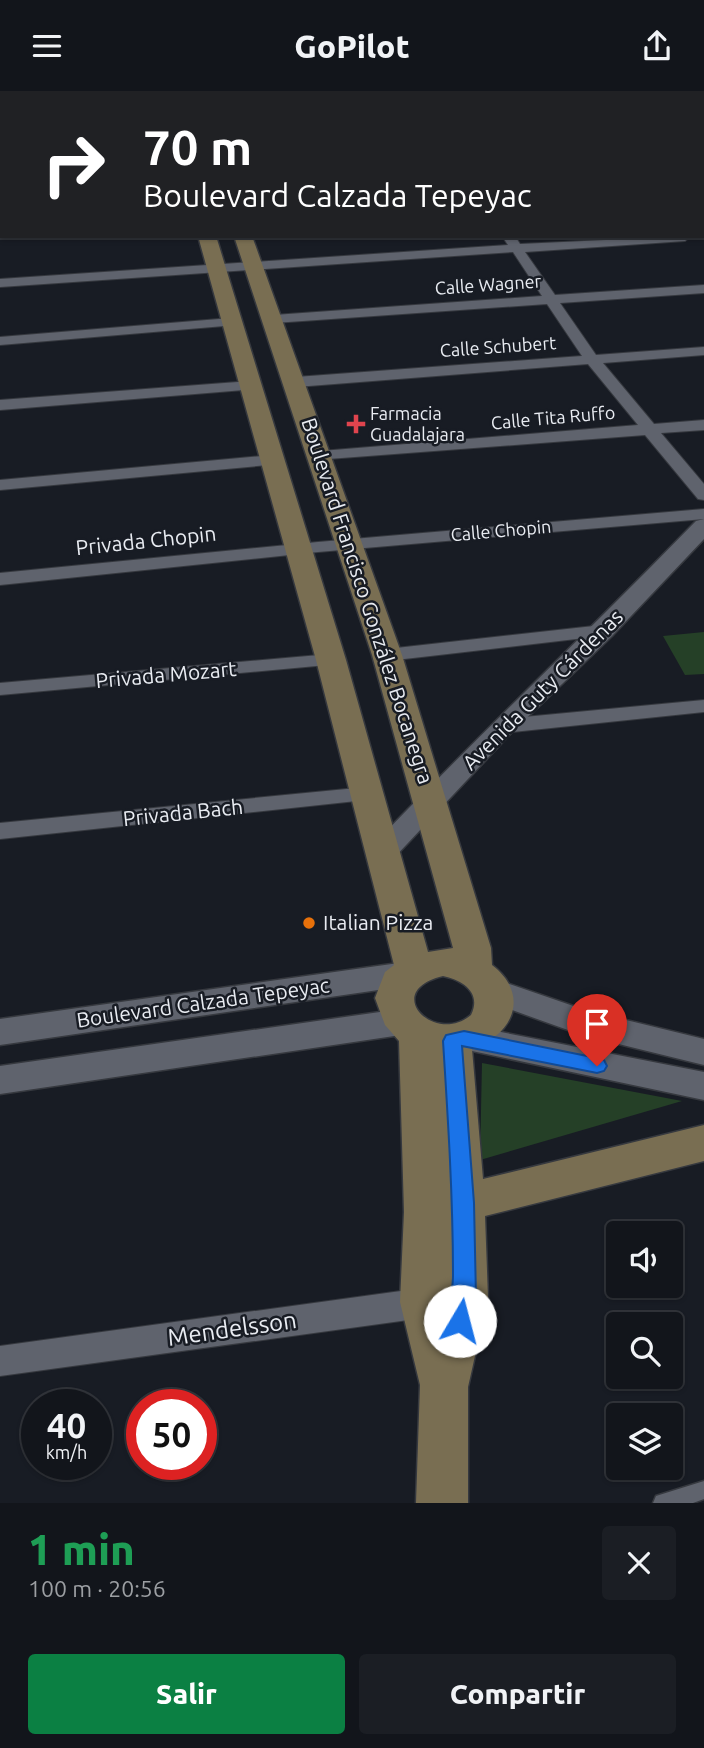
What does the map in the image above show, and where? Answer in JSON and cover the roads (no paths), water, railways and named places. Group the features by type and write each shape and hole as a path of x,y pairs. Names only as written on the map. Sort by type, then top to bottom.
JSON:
{"main road":[{"path":"208,238 331,660 410,970"},
{"name":"Boulevard Francisco González Bocanegra","path":"244,238 274,319 387,655 482,980"},
{"path":"252,388 296,385"},
{"path":"443,962 482,980 495,1005 491,1019 480,1030 434,1034 394,1009 392,996 397,984 410,970 443,962"},
{"path":"434,1034 463,1203 444,1300 442,1503"},
{"path":"434,1034 426,1212 444,1300"},
{"path":"463,1203 704,1143"}],"street":[{"path":"0,283 253,266 512,242 650,238"},
{"path":"512,242 592,360 704,495"},
{"name":"Calle Wagner","path":"274,319 704,289"},
{"path":"0,341 231,322"},
{"name":"Calle Schubert","path":"296,385 704,351"},
{"path":"0,405 252,388"},
{"name":"Calle Tita Ruffo","path":"321,456 704,425"},
{"path":"0,485 273,460"},
{"name":"Calle Chopin","path":"298,549 704,514"},
{"name":"Avenida Guty Cárdenas","path":"382,853 503,726 603,631 704,526"},
{"name":"Privada Chopin","path":"0,579 298,549"},
{"path":"387,655 603,631"},
{"name":"Privada Mozart","path":"0,689 331,660"},
{"path":"503,726 704,706"},
{"name":"Privada Bach","path":"0,831 367,794"},
{"name":"Boulevard Calzada Tepeyac","path":"0,1032 410,970"},
{"path":"482,980 582,1022 704,1052"},
{"path":"0,1080 434,1034 704,1086"},
{"name":"Mendelsson","path":"0,1361 444,1300"}],"lane":[{"path":"663,1503 704,1490"}],"place":[{"name":"Farmacia Guadalajara","path":"356,424"},
{"name":"Italian Pizza","path":"309,923"}]}
